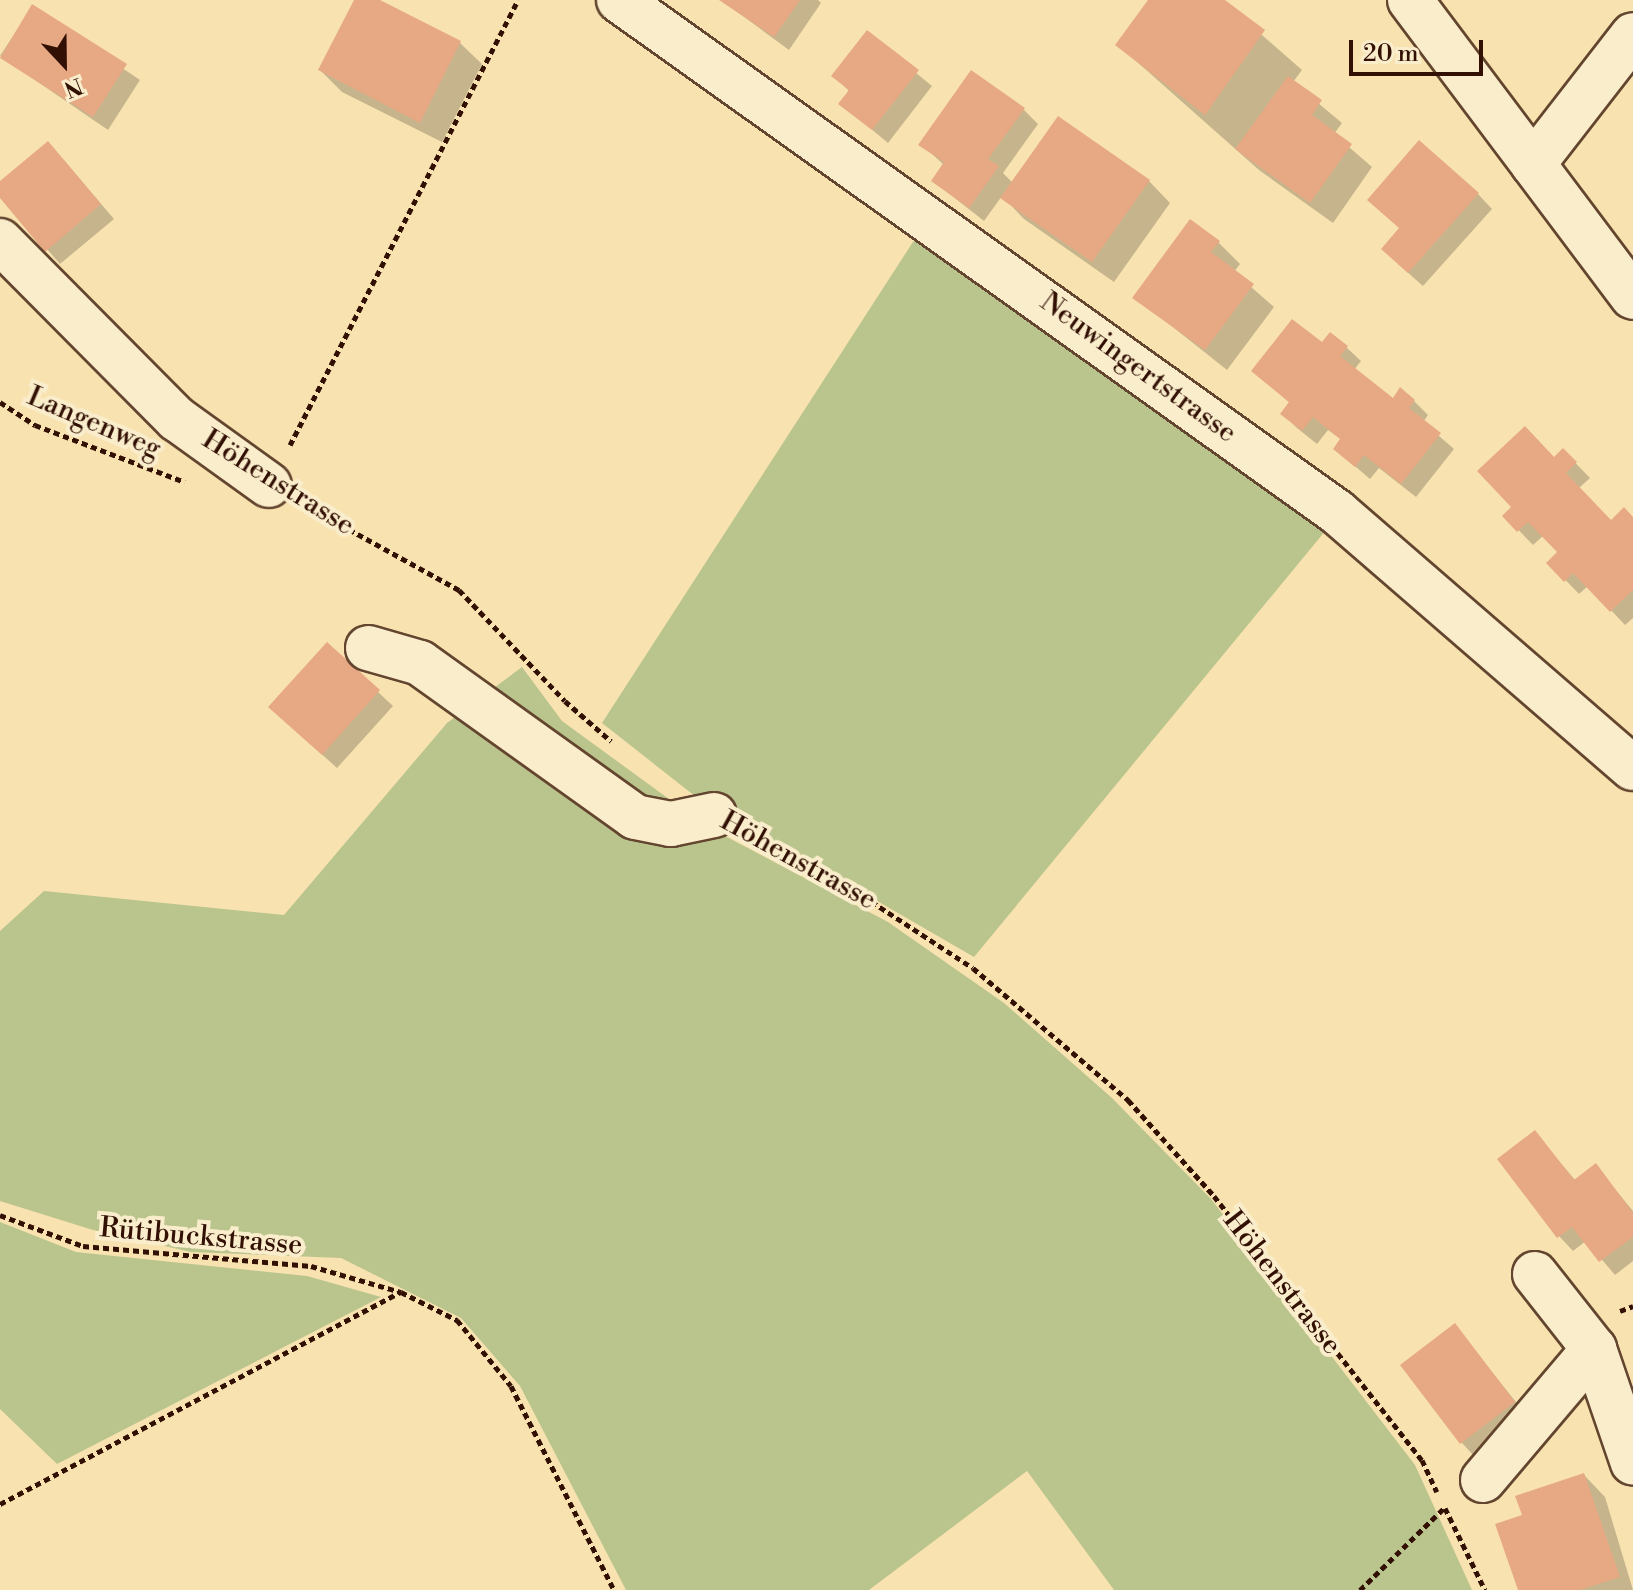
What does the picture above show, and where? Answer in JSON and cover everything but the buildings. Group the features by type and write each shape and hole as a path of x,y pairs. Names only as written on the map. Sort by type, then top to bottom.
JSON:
{"street":[{"name":"Neuwingertstrasse","path":"619,0 1337,512 1633,768"},
{"path":"1410,0 1633,297"},
{"path":"1533,164 1633,35"},
{"name":"Höhenstrasse","path":"0,241 177,419 269,485"},
{"path":"368,648 420,663 635,817 671,824 714,815"},
{"path":"1535,1274 1594,1349 1633,1463"},
{"path":"1483,1480 1594,1349"}],"path":[{"path":"269,485 518,0"},
{"name":"Langenweg","path":"0,402 35,425 190,482"},
{"name":"Höhenstrasse","path":"269,485 459,590 565,701 620,748"},
{"name":"Höhenstrasse","path":"714,815 863,896 973,968 1128,1100 1214,1196 1422,1460 1485,1590"},
{"name":"Rütibuckstrasse","path":"0,1215 83,1246 311,1266 401,1292 457,1320 511,1386 614,1590"},
{"path":"0,1504 401,1292"},
{"path":"1360,1590 1444,1507"}],"green space":[{"path":"922,228 1331,524 974,957 691,793 602,723"},
{"path":"522,667 562,721 706,826 888,922 1004,1003 1112,1098 1211,1199 1415,1465 1472,1590 1114,1590 1027,1471 869,1590 626,1590 520,1386 461,1318 341,1258 191,1252 93,1230 0,1201 0,931 44,891 284,915 447,723"},
{"path":"0,1222 76,1252 307,1276 381,1297 57,1464 0,1409"}]}
